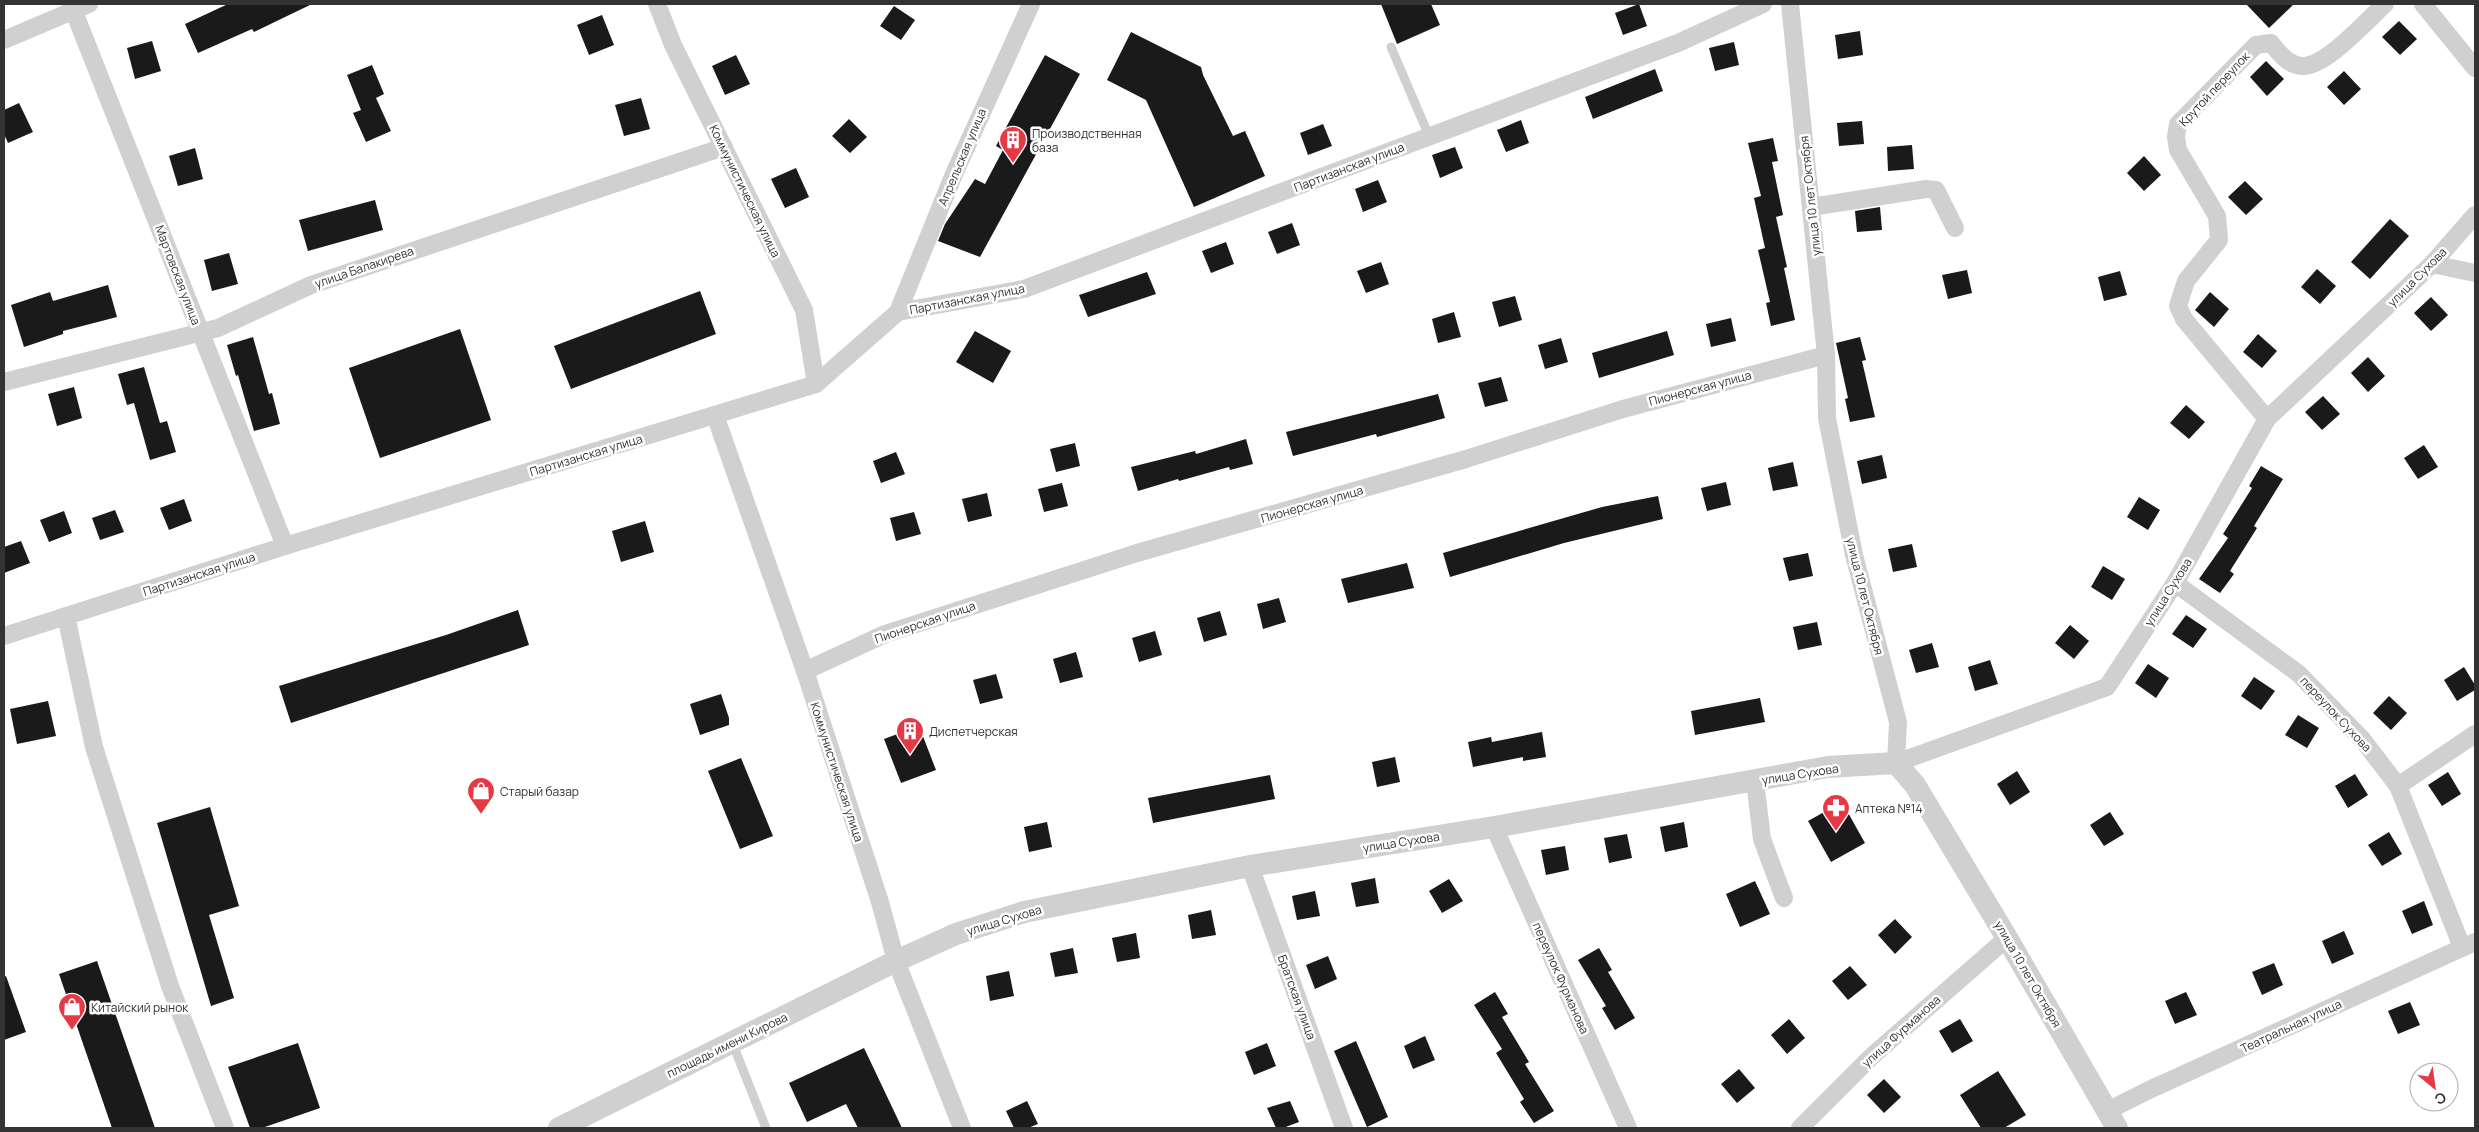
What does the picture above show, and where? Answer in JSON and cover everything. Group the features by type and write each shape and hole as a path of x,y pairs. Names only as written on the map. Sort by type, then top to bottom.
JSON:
{"street":[{"name":"Коммунистическая улица","path":"657,4 673,45 804,310 816,384"},
{"name":"Апрельская улица","path":"898,312 954,174 1031,4"},
{"name":"Партизанская улица","path":"4,636 285,546 816,384 898,312 1024,289 1678,43 1763,4"},
{"name":"улица 10 лет Октября","path":"1790,4 1826,354 1827,418 1854,555 1898,722 1896,763 1915,785 2007,938 2112,1120"},
{"name":"Крутой переулок","path":"2268,419 2184,319 2178,306 2186,281 2219,240 2217,216 2178,150 2176,137 2178,124 2256,45 2271,43 2287,61 2302,66 2318,61 2330,54 2385,4"},
{"path":"2423,4 2475,68"},
{"path":"4,40 78,6"},
{"name":"Мартовская улица","path":"78,6 201,332 285,546"},
{"name":"улица Балакирева","path":"4,382 218,328 311,285 724,147"},
{"path":"1811,207 1926,189 1936,190 1955,228"},
{"name":"улица Сухова","path":"896,961 956,934 1024,912 1250,866 1494,827 1828,767 1896,763 2107,687 2175,583 2268,419 2432,264 2475,215"},
{"path":"2432,264 2475,273"},
{"name":"Пионерская улица","path":"805,671 885,634 1137,553 1466,459 1623,409 1826,354"},
{"name":"Коммунистическая улица","path":"715,415 805,671 880,902 896,961 962,1128"},
{"name":"переулок Сухова","path":"2175,583 2299,674 2362,739 2398,786 2469,945"},
{"path":"66,616 94,747 170,986 225,1128"},
{"path":"2398,786 2475,734"},
{"path":"1755,781 1762,840 1784,898"},
{"name":"переулок Фурманова","path":"1494,827 1628,1128"},
{"name":"Братская улица","path":"1250,866 1344,1128"},
{"name":"улица Фурманова","path":"1800,1128 1871,1057 2007,938"},
{"name":"Театральная улица","path":"2112,1120 2149,1090 2469,945"},
{"name":"площадь имени Кирова","path":"559,1128 896,961"}],"lane":[{"path":"1392,47 1429,136"},
{"path":"732,1042 766,1128"}],"building":[{"path":"228,4 312,4 254,32 252,29 198,53 185,24"},
{"path":"1381,4 1431,4 1440,25 1397,44"},
{"path":"1639,4 1647,26 1623,35 1615,13"},
{"path":"2246,4 2294,4 2269,28"},
{"path":"894,6 915,20 901,40 880,26"},
{"path":"602,15 614,45 589,55 577,25"},
{"path":"2399,21 2417,39 2400,55 2382,37"},
{"path":"1860,31 1863,55 1838,59 1835,35"},
{"name":"Производственная база","path":"1131,32 1201,67 1203,75 1233,136 1245,131 1265,176 1194,207 1146,100 1107,80"},
{"path":"152,41 161,71 135,79 127,48"},
{"path":"1734,42 1739,65 1715,71 1709,48"},
{"path":"736,55 750,84 725,95 712,66"},
{"name":"Производственная база","path":"1045,55 1080,74 980,257 938,241 945,224 975,179 985,184 1003,150 996,146"},
{"path":"2266,61 2284,79 2267,96 2250,77"},
{"path":"372,65 384,94 376,98 391,131 366,142 353,113 361,110 347,75"},
{"path":"1655,69 1663,91 1593,119 1585,97"},
{"path":"2344,71 2361,89 2344,105 2327,87"},
{"path":"641,98 650,129 624,136 615,105"},
{"path":"19,103 33,132 8,143 4,134 4,110"},
{"path":"849,119 867,137 850,153 832,136"},
{"path":"1521,120 1529,143 1506,152 1497,130"},
{"path":"1862,121 1864,144 1839,146 1837,123"},
{"path":"1323,124 1332,146 1308,155 1300,133"},
{"path":"1773,138 1778,161 1772,162 1783,215 1776,217 1787,267 1784,268 1795,320 1771,326 1766,303 1770,302 1758,250 1765,248 1754,198 1761,196 1748,143"},
{"path":"1912,145 1914,169 1888,171 1887,147"},
{"path":"1455,147 1463,168 1440,178 1432,155"},
{"path":"195,148 203,179 178,186 169,156"},
{"path":"2144,156 2161,175 2144,191 2127,173"},
{"path":"796,168 809,197 785,208 771,179"},
{"path":"1378,180 1387,202 1363,212 1355,189"},
{"path":"2245,181 2263,199 2246,215 2228,197"},
{"path":"375,200 383,230 308,251 299,220"},
{"path":"1880,207 1882,230 1857,232 1855,211"},
{"path":"2390,219 2409,236 2370,279 2351,262"},
{"path":"1292,223 1300,245 1277,254 1268,232"},
{"path":"1226,242 1234,264 1211,273 1202,251"},
{"path":"229,253 238,284 212,291 204,260"},
{"path":"1381,262 1389,284 1366,293 1357,271"},
{"path":"2317,269 2336,286 2320,304 2301,287"},
{"path":"1967,270 1972,293 1948,299 1942,275"},
{"path":"2120,271 2127,295 2104,301 2098,277"},
{"path":"1147,272 1156,294 1088,317 1079,295"},
{"path":"108,285 117,317 63,331 63,334 24,347 11,305 50,292 53,301"},
{"path":"700,291 716,334 571,389 554,346"},
{"path":"2210,292 2229,309 2214,327 2195,310"},
{"path":"1515,296 1522,320 1499,327 1492,302"},
{"path":"2431,297 2448,315 2431,331 2414,313"},
{"path":"1454,312 1461,337 1438,343 1432,319"},
{"path":"1731,318 1736,341 1711,347 1706,324"},
{"path":"460,329 491,420 380,458 349,368"},
{"path":"975,331 1011,351 993,383 956,362"},
{"path":"1667,331 1674,355 1599,378 1592,353"},
{"path":"2258,334 2277,351 2262,368 2243,352"},
{"path":"253,337 269,394 272,393 280,424 254,431 238,375 236,376 227,345"},
{"path":"1860,337 1866,360 1862,361 1875,417 1850,422 1845,399 1848,398 1836,343"},
{"path":"1561,338 1568,362 1545,369 1538,345"},
{"path":"2368,357 2385,376 2368,392 2351,373"},
{"path":"144,367 160,423 167,421 176,452 150,460 134,403 127,405 118,374"},
{"path":"1501,377 1508,401 1485,407 1478,383"},
{"path":"74,387 82,418 57,426 48,394"},
{"path":"1438,394 1445,418 1377,437 1376,434 1293,456 1286,432"},
{"path":"2323,396 2340,414 2322,430 2305,412"},
{"path":"2186,405 2205,422 2189,439 2170,423"},
{"path":"1246,439 1253,464 1230,470 1229,467 1138,491 1131,467 1195,451 1196,454"},
{"path":"1075,443 1080,466 1056,472 1050,449"},
{"path":"2424,445 2438,467 2418,479 2404,458"},
{"path":"896,452 905,474 881,483 873,461"},
{"path":"1882,455 1887,478 1862,484 1857,461"},
{"path":"1793,462 1798,486 1773,491 1768,468"},
{"path":"2261,466 2283,479 2254,526 2257,528 2230,571 2234,574 2220,593 2199,579 2228,538 2223,534 2252,488 2249,486"},
{"path":"1726,482 1731,505 1707,511 1701,488"},
{"path":"1062,483 1068,506 1044,512 1038,489"},
{"path":"987,493 992,516 968,522 962,499"},
{"path":"1658,496 1663,519 1564,543 1450,577 1443,553 1602,507"},
{"path":"2139,497 2160,510 2148,530 2127,517"},
{"path":"184,499 192,521 169,530 160,508"},
{"path":"115,510 124,532 100,540 92,518"},
{"path":"64,511 72,533 49,542 40,520"},
{"path":"914,512 921,534 896,541 890,518"},
{"path":"645,521 654,552 621,562 612,531"},
{"path":"21,541 30,563 4,573 4,547"},
{"path":"1912,544 1917,567 1893,572 1888,549"},
{"path":"1808,553 1813,576 1789,581 1783,558"},
{"path":"1407,563 1414,588 1348,603 1341,579"},
{"path":"2103,566 2125,579 2112,600 2091,587"},
{"path":"1279,598 1286,622 1263,629 1257,604"},
{"path":"518,610 529,645 291,723 279,686 446,635"},
{"path":"1220,611 1227,635 1204,642 1197,618"},
{"path":"2186,615 2207,629 2193,648 2172,634"},
{"path":"1817,622 1822,645 1798,650 1793,627"},
{"path":"2070,625 2089,641 2074,659 2055,643"},
{"path":"1155,631 1162,655 1139,662 1132,638"},
{"path":"1932,643 1939,667 1916,673 1909,650"},
{"path":"1076,652 1083,677 1060,683 1053,659"},
{"path":"1990,660 1998,684 1975,691 1968,667"},
{"path":"2148,664 2169,678 2156,698 2135,683"},
{"path":"2464,667 2475,685 2475,690 2457,701 2444,680"},
{"path":"996,674 1003,698 980,704 973,680"},
{"path":"2254,677 2275,691 2261,710 2241,696"},
{"path":"721,694 729,718 729,725 700,735 690,704"},
{"path":"2389,696 2407,713 2391,730 2373,713"},
{"path":"1760,698 1765,722 1695,735 1691,711"},
{"path":"48,701 56,736 17,744 10,709"},
{"path":"2298,715 2319,728 2307,748 2285,735"},
{"name":"Диспетчерская","path":"919,726 936,770 901,783 884,739"},
{"path":"1542,732 1546,757 1523,761 1523,757 1473,767 1468,742 1491,737 1492,742"},
{"path":"1395,757 1400,782 1377,787 1372,762"},
{"path":"741,758 773,836 740,849 708,771"},
{"path":"2017,771 2030,792 2010,805 1997,784"},
{"path":"2448,772 2461,794 2442,806 2428,785"},
{"path":"2355,774 2368,795 2348,808 2335,786"},
{"path":"1270,775 1275,799 1153,823 1148,798"},
{"name":"Аптека №14","path":"1842,802 1865,843 1831,862 1808,821"},
{"path":"210,807 239,906 209,915 234,998 211,1006 157,823"},
{"path":"2110,812 2124,834 2104,846 2090,825"},
{"path":"1047,822 1052,847 1029,852 1024,827"},
{"path":"1684,822 1688,847 1665,852 1660,827"},
{"path":"2389,832 2402,854 2382,866 2368,845"},
{"path":"1627,834 1632,858 1609,863 1604,838"},
{"path":"1565,846 1569,870 1546,875 1541,850"},
{"path":"1375,878 1379,903 1356,907 1351,883"},
{"path":"1449,879 1463,901 1442,913 1429,891"},
{"path":"1755,881 1770,914 1740,927 1726,894"},
{"path":"1315,891 1320,916 1297,920 1292,896"},
{"path":"2424,901 2433,925 2412,934 2402,911"},
{"path":"1211,910 1216,935 1192,939 1188,915"},
{"path":"1895,919 1912,937 1895,954 1878,935"},
{"path":"2344,931 2354,954 2332,964 2322,941"},
{"path":"1136,933 1140,958 1117,962 1112,938"},
{"path":"1073,948 1078,973 1055,977 1050,953"},
{"path":"1599,948 1612,970 1608,972 1635,1018 1615,1030 1602,1008 1606,1006 1578,960"},
{"path":"1328,956 1337,979 1315,989 1306,965"},
{"path":"97,961 155,1128 112,1128 59,974"},
{"path":"2274,963 2283,985 2262,995 2252,972"},
{"path":"1850,966 1867,985 1848,1000 1832,981"},
{"path":"1009,971 1014,996 990,1001 986,976"},
{"path":"6,976 26,1032 4,1040 4,977"},
{"path":"1495,992 1508,1014 1502,1017 1529,1062 1525,1064 1554,1111 1534,1123 1520,1102 1524,1099 1496,1053 1502,1049 1474,1005"},
{"path":"2186,992 2197,1015 2175,1024 2165,1001"},
{"path":"2410,1002 2420,1025 2398,1034 2388,1011"},
{"path":"1789,1019 1805,1038 1787,1054 1771,1035"},
{"path":"1960,1019 1973,1041 1952,1053 1939,1031"},
{"path":"1425,1036 1435,1060 1413,1069 1404,1046"},
{"path":"1356,1041 1388,1117 1367,1127 1334,1051"},
{"path":"298,1043 320,1108 262,1128 250,1128 228,1067"},
{"path":"1267,1043 1276,1066 1254,1075 1245,1052"},
{"path":"864,1048 902,1128 858,1128 846,1104 807,1122 789,1083"},
{"path":"1739,1069 1755,1088 1737,1103 1721,1084"},
{"path":"1998,1071 2026,1115 2004,1128 1981,1128 1960,1095"},
{"path":"1884,1079 1901,1097 1884,1113 1867,1095"},
{"path":"1027,1101 1038,1124 1028,1128 1014,1128 1006,1111"},
{"path":"1290,1101 1299,1122 1283,1128 1276,1128 1267,1108"}],"place":[{"name":"Производственная база","path":"1013,164"},
{"name":"Диспетчерская","path":"910,755"},
{"name":"Старый базар","path":"481,815"},
{"name":"Аптека №14","path":"1836,832"},
{"name":"Китайский рынок","path":"72,1031"}]}
